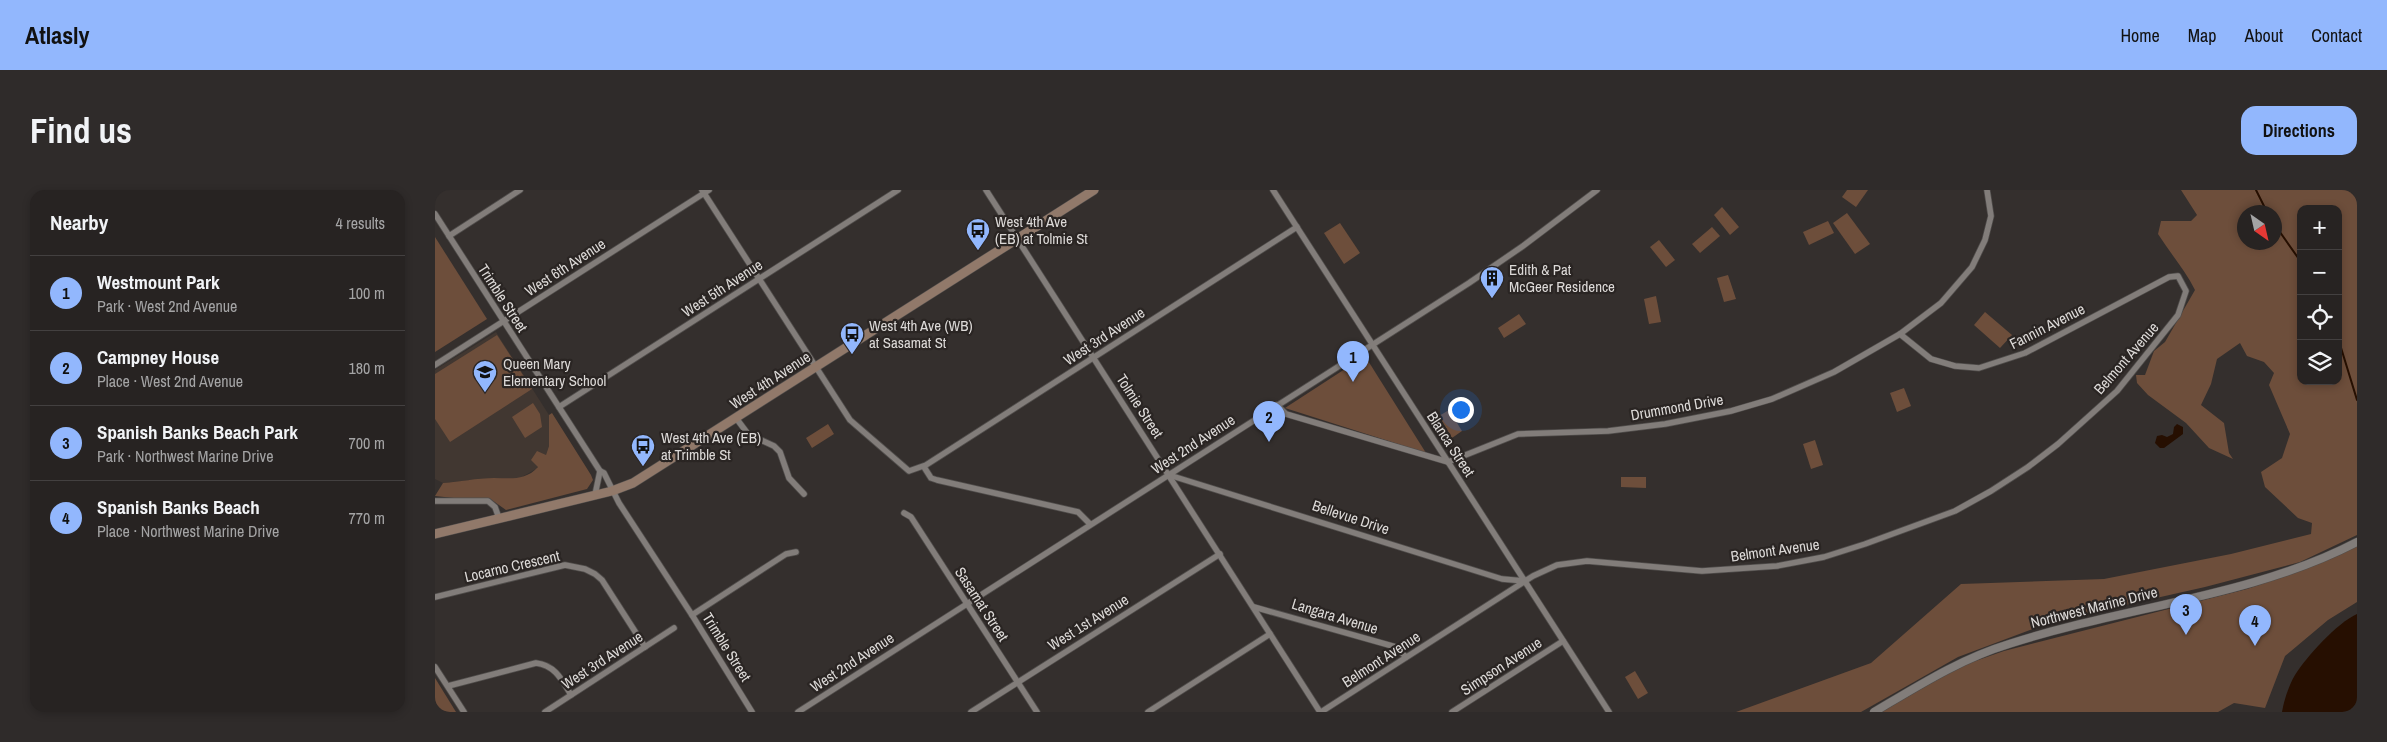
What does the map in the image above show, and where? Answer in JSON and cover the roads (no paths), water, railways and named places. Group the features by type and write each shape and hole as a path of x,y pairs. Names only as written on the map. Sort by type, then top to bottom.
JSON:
{"main road":[{"name":"West 4th Avenue","path":"435,534 612,491 633,483 1094,190"}],"street":[{"path":"449,236 520,190"},
{"name":"West 5th Avenue","path":"559,408 898,190"},
{"name":"Tolmie Street","path":"986,190 1321,712"},
{"name":"Blanca Street","path":"1273,190 1609,712"},
{"name":"West 2nd Avenue","path":"798,712 1523,246 1597,190"},
{"name":"Drummond Drive","path":"1448,462 1518,434 1608,431 1665,424 1772,399 1820,379 1900,334 1941,303 1972,267 1989,228 1991,216 1987,190"},
{"path":"705,191 850,420 905,469 909,471 924,466 931,478 1078,512 1090,524"},
{"name":"West 6th Avenue","path":"435,365 705,191"},
{"name":"Trimble Street","path":"435,214 600,471 604,473 612,491 752,712"},
{"name":"West 3rd Avenue","path":"924,466 1297,227"},
{"name":"Fannin Avenue","path":"1900,334 1931,359 1955,366 1979,368 2025,353 2131,296 2169,277 2178,276"},
{"name":"Belmont Avenue","path":"1321,712 1525,581 1557,565 1587,561 1702,571 1781,565 1824,557 1955,511 2028,467 2059,444 2117,391 2178,315 2186,290 2178,276"},
{"path":"1277,405 1286,414 1448,462"},
{"path":"736,418 748,434 775,446 780,452 789,478 804,494"},
{"path":"595,495 600,471"},
{"name":"Bellevue Drive","path":"1169,475 1501,578 1525,581"},
{"path":"435,501 488,501 495,508 499,518"},
{"name":"Sasamat Street","path":"904,513 911,517 1037,712"},
{"name":"Northwest Marine Drive","path":"1874,712 1955,665 2008,644 2051,631 2273,577 2313,563 2357,542"},
{"path":"692,615 785,554 796,552"},
{"name":"West 1st Avenue","path":"971,712 1220,554"},
{"name":"Locarno Crescent","path":"435,597 554,567 575,566 595,574 602,580 645,647"},
{"name":"Langara Avenue","path":"1254,607 1260,607 1396,647 1405,657"},
{"name":"West 3rd Avenue","path":"545,712 674,628"},
{"path":"1148,712 1270,634"},
{"name":"Simpson Avenue","path":"1452,712 1563,641"},
{"path":"448,686 536,663 544,664 553,670 571,695"},
{"path":"435,667 464,712"}],"waterway":[{"path":"2256,190 2264,205"},
{"path":"2282,235 2297,256"},
{"path":"2339,340 2357,400"}],"place":[{"name":"West 4th Ave (EB) at Tolmie St","path":"978,251"},
{"name":"Edith & Pat McGeer Residence","path":"1492,299"},
{"name":"West 4th Ave (WB) at Sasamat St","path":"852,355"},
{"name":"Westmount Park","path":"1353,382"},
{"name":"Queen Mary Elementary School","path":"485,393"},
{"name":"Campney House","path":"1269,442"},
{"name":"West 4th Ave (EB) at Trimble St","path":"643,467"},
{"name":"Spanish Banks Beach Park","path":"2186,635"},
{"name":"Spanish Banks Beach","path":"2255,646"}]}
